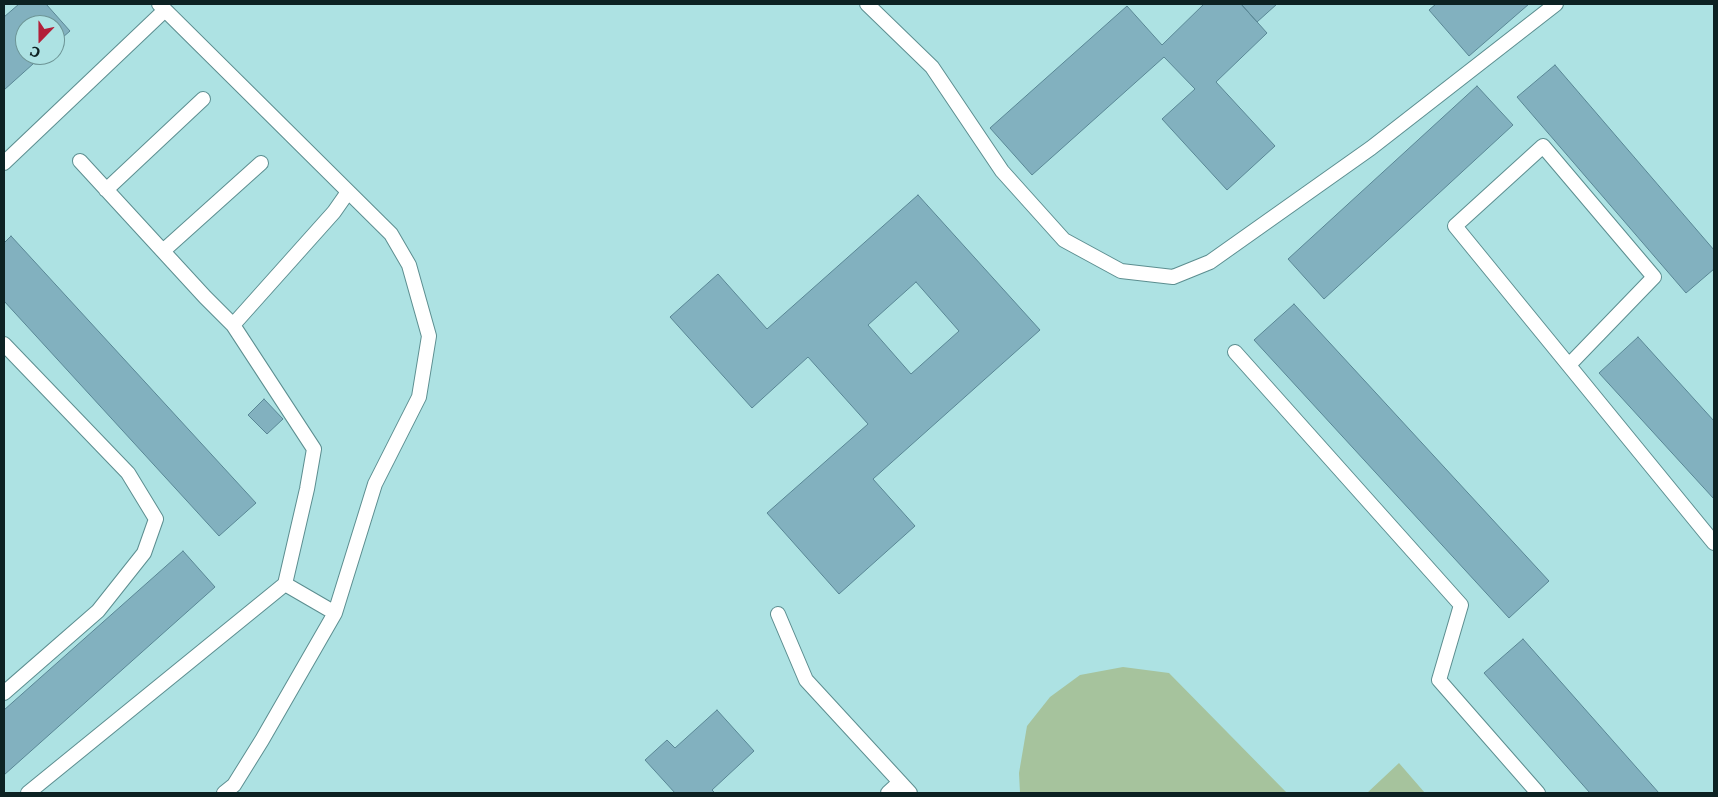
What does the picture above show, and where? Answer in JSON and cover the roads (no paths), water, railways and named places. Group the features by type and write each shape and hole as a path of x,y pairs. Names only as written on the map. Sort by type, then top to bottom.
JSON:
{"lane":[{"path":"867,4 932,67 1002,171 1064,240 1121,271 1173,277 1210,262 1371,148 1556,4"},
{"path":"4,163 162,7 391,234 409,265 429,336 419,396 375,484 336,613 262,740 234,785 224,793"},
{"path":"106,190 203,99"},
{"path":"1569,365 1654,277 1544,146 1454,226 1714,543"},
{"path":"28,793 285,584 307,489 314,449 233,325 80,161"},
{"path":"163,251 262,163"},
{"path":"233,325 334,212 348,192"},
{"path":"4,344 128,473 156,520 144,553 98,611 4,693"},
{"path":"1235,352 1461,604 1439,680 1538,793"},
{"path":"285,584 336,613"},
{"path":"778,614 806,680 910,793"},
{"path":"888,793 900,782"}]}
